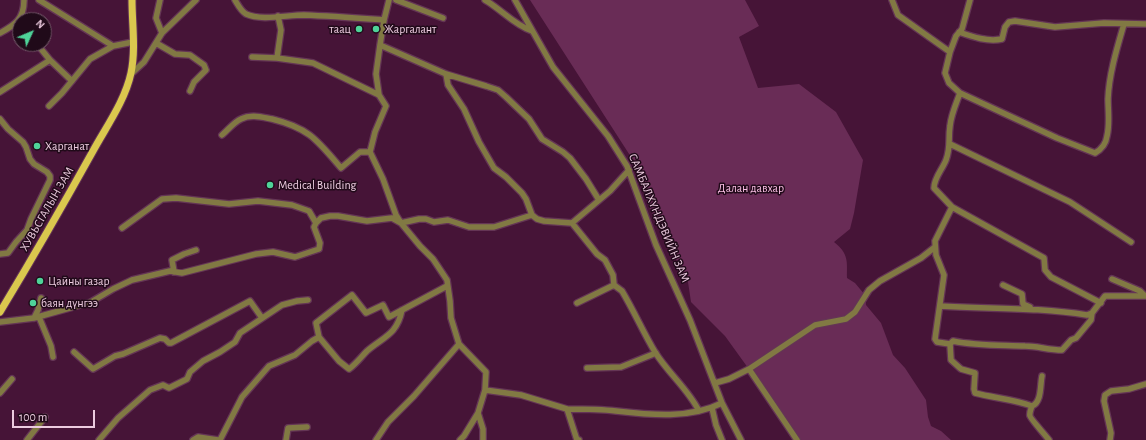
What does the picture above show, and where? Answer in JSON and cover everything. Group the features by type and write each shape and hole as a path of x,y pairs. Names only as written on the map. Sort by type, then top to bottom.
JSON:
{"main road":[{"name":"ХУВЬСГАЛЫН ЗАМ","path":"0,311 60,211 115,112 125,91 131,74 133,42 132,0"}],"street":[{"path":"22,12 24,0"},
{"path":"39,0 113,46"},
{"path":"160,0 156,18 162,33"},
{"path":"131,74 144,62 162,33 196,0"},
{"path":"235,0 242,11 246,14 264,18 304,15 384,20"},
{"path":"389,0 384,20 376,74 379,95 386,106 375,132 370,152 401,223 433,259 447,280 451,318 459,344 486,372 485,390 478,413 460,440"},
{"path":"396,0 444,18"},
{"path":"485,0 521,26 532,31"},
{"name":"САМБАЛХҮНДЭВИЙН ЗАМ","path":"515,0 553,67 608,136 624,159 656,245 690,320 722,403 741,440"},
{"path":"892,0 898,15 950,52"},
{"path":"970,0 962,29 956,36 950,52 945,73 950,82 960,93 1057,138 1095,153 1101,150 1108,136 1108,99 1124,24"},
{"path":"277,58 281,30 278,16"},
{"path":"959,32 977,38 998,40 1002,38 1005,27 1009,22 1016,21 1055,27 1104,24 1146,24"},
{"path":"0,33 12,27"},
{"path":"49,106 72,82 90,59 113,46 133,42"},
{"path":"156,43 175,54 190,55 204,65 206,70 194,82 190,91"},
{"path":"380,45 446,74 498,90 529,119 542,139 570,158 586,179 599,200"},
{"path":"44,52 72,82"},
{"path":"252,57 277,58 313,63 379,95"},
{"path":"0,92 50,60"},
{"path":"446,74 448,85 464,109 479,142 494,168 506,177 522,193 532,215 537,219 572,223 610,191 629,170"},
{"path":"960,93 952,114 949,137 950,144 946,160 934,183 934,188 952,207 1044,258 1044,270 1051,277 1100,303"},
{"path":"222,135 241,119 252,116 260,116 285,122 307,132 321,144 341,168 360,152 370,152"},
{"path":"0,118 8,129 23,142 30,159 34,164 47,172 50,176 50,180 28,230 8,253 0,254"},
{"path":"950,144 1070,202 1131,242"},
{"path":"122,228 162,199 176,198 229,204 258,201 292,205 309,211 316,223"},
{"path":"952,207 935,240 936,255 944,275 935,339 937,342 950,344 954,341 998,346 1026,346 1062,350 1071,340 1076,338 1091,320 1092,313 1105,296 1145,296"},
{"path":"0,322 37,317 91,302 132,280 170,271 182,273 188,272 264,253 273,252 295,257 308,253 319,249 320,243 314,226 321,218 330,216 367,221 392,218 401,223 419,219 426,219 434,222 448,220 469,227 494,227 532,215"},
{"path":"572,223 597,254 605,260 613,275 614,285 622,291 656,353 675,379 694,400 699,411"},
{"path":"715,383 729,379 749,369 816,326 846,319 855,312 869,290 880,281 921,258 935,247"},
{"path":"174,272 172,260 196,250"},
{"path":"1112,279 1140,291 1145,296"},
{"path":"1003,284 1022,294 1023,304 1032,308"},
{"path":"577,303 614,285"},
{"path":"402,310 400,319 388,337 367,351 349,369 339,361 319,337 316,324 352,295 366,313 382,305 389,317 402,310 447,286"},
{"path":"40,298 37,317 51,346 53,357"},
{"path":"99,440 118,418 150,390 163,385 169,388 187,379 190,372 203,361 236,342 240,334 262,318 282,305 297,300 308,300"},
{"path":"74,352 93,369 115,356 160,338 171,343 250,301 262,318"},
{"path":"940,306 968,308 1032,308 1086,315 1092,313"},
{"path":"193,440 198,437 219,440 242,397 269,366 295,355 319,337"},
{"path":"376,440 388,422 414,396 459,344"},
{"path":"950,344 951,360 961,369 975,373 975,393 1017,400 1032,406"},
{"path":"587,368 621,367 656,353"},
{"path":"749,369 797,440"},
{"path":"1042,376 1038,401 1032,406 1029,415 1049,440"},
{"path":"0,393 12,379"},
{"path":"1110,440 1111,433 1104,400 1105,395 1111,391 1129,389 1146,384"},
{"path":"485,390 521,395 567,409 592,409 648,414 689,413 712,408 722,403"},
{"path":"712,408 716,425 722,440"},
{"path":"567,409 577,440 579,440"},
{"path":"478,413 483,429 483,440"},
{"path":"26,440 45,417"},
{"path":"286,440 288,428 307,427"}],"green space":[{"name":"Далан давхар","path":"530,0 745,0 759,26 739,37 758,88 799,84 836,112 863,160 850,229 834,242 845,254 847,262 847,278 855,283 865,295 866,305 881,323 893,355 905,368 926,400 928,417 931,426 941,431 951,440 800,440 725,336 691,302 688,282 649,207 631,157"}],"place":[{"name":"таац","path":"359,29"},
{"name":"Жаргалант","path":"376,29"},
{"name":"Харганат","path":"37,146"},
{"name":"Medical Building","path":"270,185"},
{"name":"Цайны газар","path":"40,281"},
{"name":"баян дүнгээ","path":"33,303"}]}
